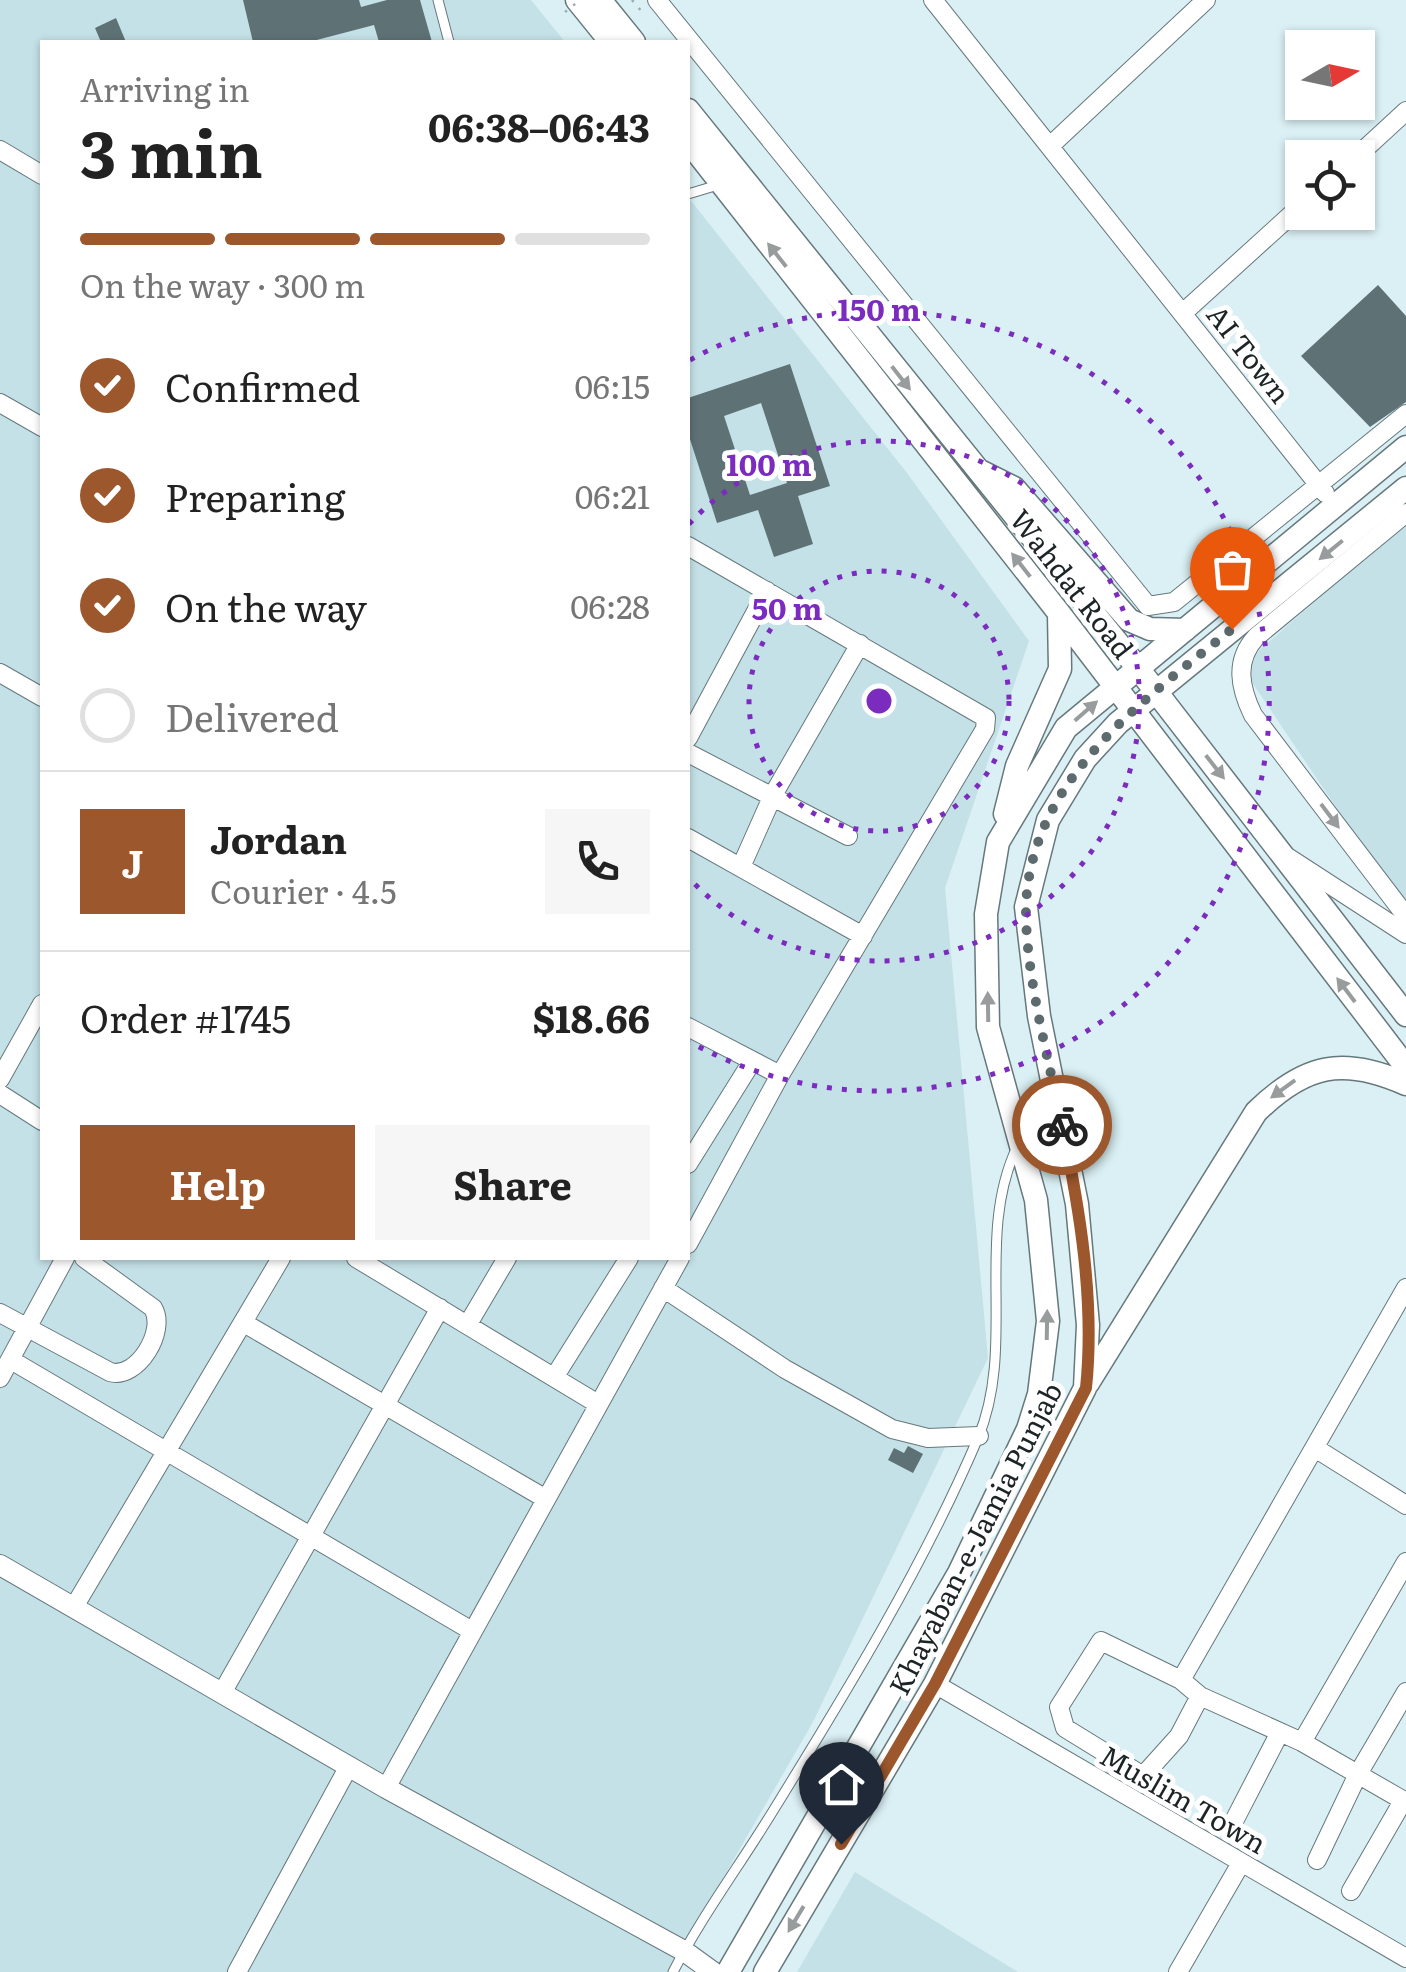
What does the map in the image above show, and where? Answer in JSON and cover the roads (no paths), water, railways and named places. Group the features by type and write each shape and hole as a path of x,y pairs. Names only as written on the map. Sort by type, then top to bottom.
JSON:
{"main road":[{"path":"600,0 632,40"},
{"path":"574,4 609,40"},
{"name":"Wahdat Road","path":"690,113 728,177 1406,1067"},
{"name":"Wahdat Road","path":"690,143 728,177 1138,667 1406,1015"},
{"name":"Khayaban-e-Jamia Punjab","path":"728,1972 959,1572 1015,1458 1039,1394 1048,1322 1045,1261 1036,1200 988,1027 986,914 998,842 1066,728 1406,447"},
{"path":"974,468 1014,488 1129,620 1150,629 1185,630"},
{"name":"Khayaban-e-Jamia Punjab","path":"765,1972 935,1684 1081,1398 1088,1326 1077,1204 1040,1016 1026,906 1048,820 1085,759 1134,709 1297,591 1406,488"},
{"path":"998,842 1018,766 1060,669 1059,613"},
{"path":"1039,1394 1081,1398 1256,1112 1284,1084 1327,1068 1368,1067 1406,1084"}],"street":[{"path":"657,0 689,40"},
{"path":"933,0 1184,312"},
{"path":"1050,146 1206,0"},
{"path":"690,41 1148,606 1174,602 1406,414"},
{"path":"1375,140 1406,111"},
{"path":"0,150 40,174"},
{"name":"AI Town","path":"1285,220 1184,312 1334,505"},
{"path":"0,403 40,426"},
{"path":"1406,513 1297,591 1247,648 1240,682 1246,699 1406,916"},
{"path":"690,547 986,718 985,729 780,1075 690,1240"},
{"path":"690,734 767,591"},
{"path":"741,867 773,794 860,644"},
{"path":"0,673 40,696"},
{"path":"690,753 848,836"},
{"path":"690,839 863,936"},
{"path":"1280,852 1406,934"},
{"path":"0,1079 40,1008"},
{"path":"690,1028 780,1075"},
{"path":"690,1161 751,1063"},
{"path":"0,1094 40,1120"},
{"path":"0,1378 64,1260"},
{"path":"0,1313 110,1372 123,1376 132,1372 156,1330 158,1317 153,1308 87,1260"},
{"path":"74,1607 280,1260"},
{"path":"468,1324 506,1260"},
{"path":"554,1376 628,1260"},
{"path":"386,1788 679,1260"},
{"path":"377,1263 440,1308 598,1404"},
{"path":"663,1288 786,1369 892,1429 928,1438 978,1436"},
{"path":"1181,1680 1406,1288"},
{"path":"222,1692 440,1308"},
{"path":"244,1323 546,1499"},
{"path":"10,1360 167,1448 472,1632"},
{"path":"1314,1448 1406,1505"},
{"path":"1302,1742 1406,1562"},
{"path":"0,1564 386,1788 684,1951 712,1972"},
{"path":"1200,1696 1179,1736 1144,1776 1064,1728 1058,1708 1100,1641 1181,1680 1200,1696 1302,1742 1405,1801 1351,1891"},
{"name":"Muslim Town","path":"935,1684 1406,1958"},
{"path":"1318,1860 1358,1774 1406,1692"},
{"path":"1233,1823 1280,1732"},
{"path":"237,1972 349,1766"},
{"path":"1178,1972 1241,1863"}],"lane":[{"path":"438,0 448,40"},
{"path":"690,193 728,177"},
{"path":"673,1972 889,1616 978,1436 991,1398 997,1346 1002,1180 1020,1141"}]}
